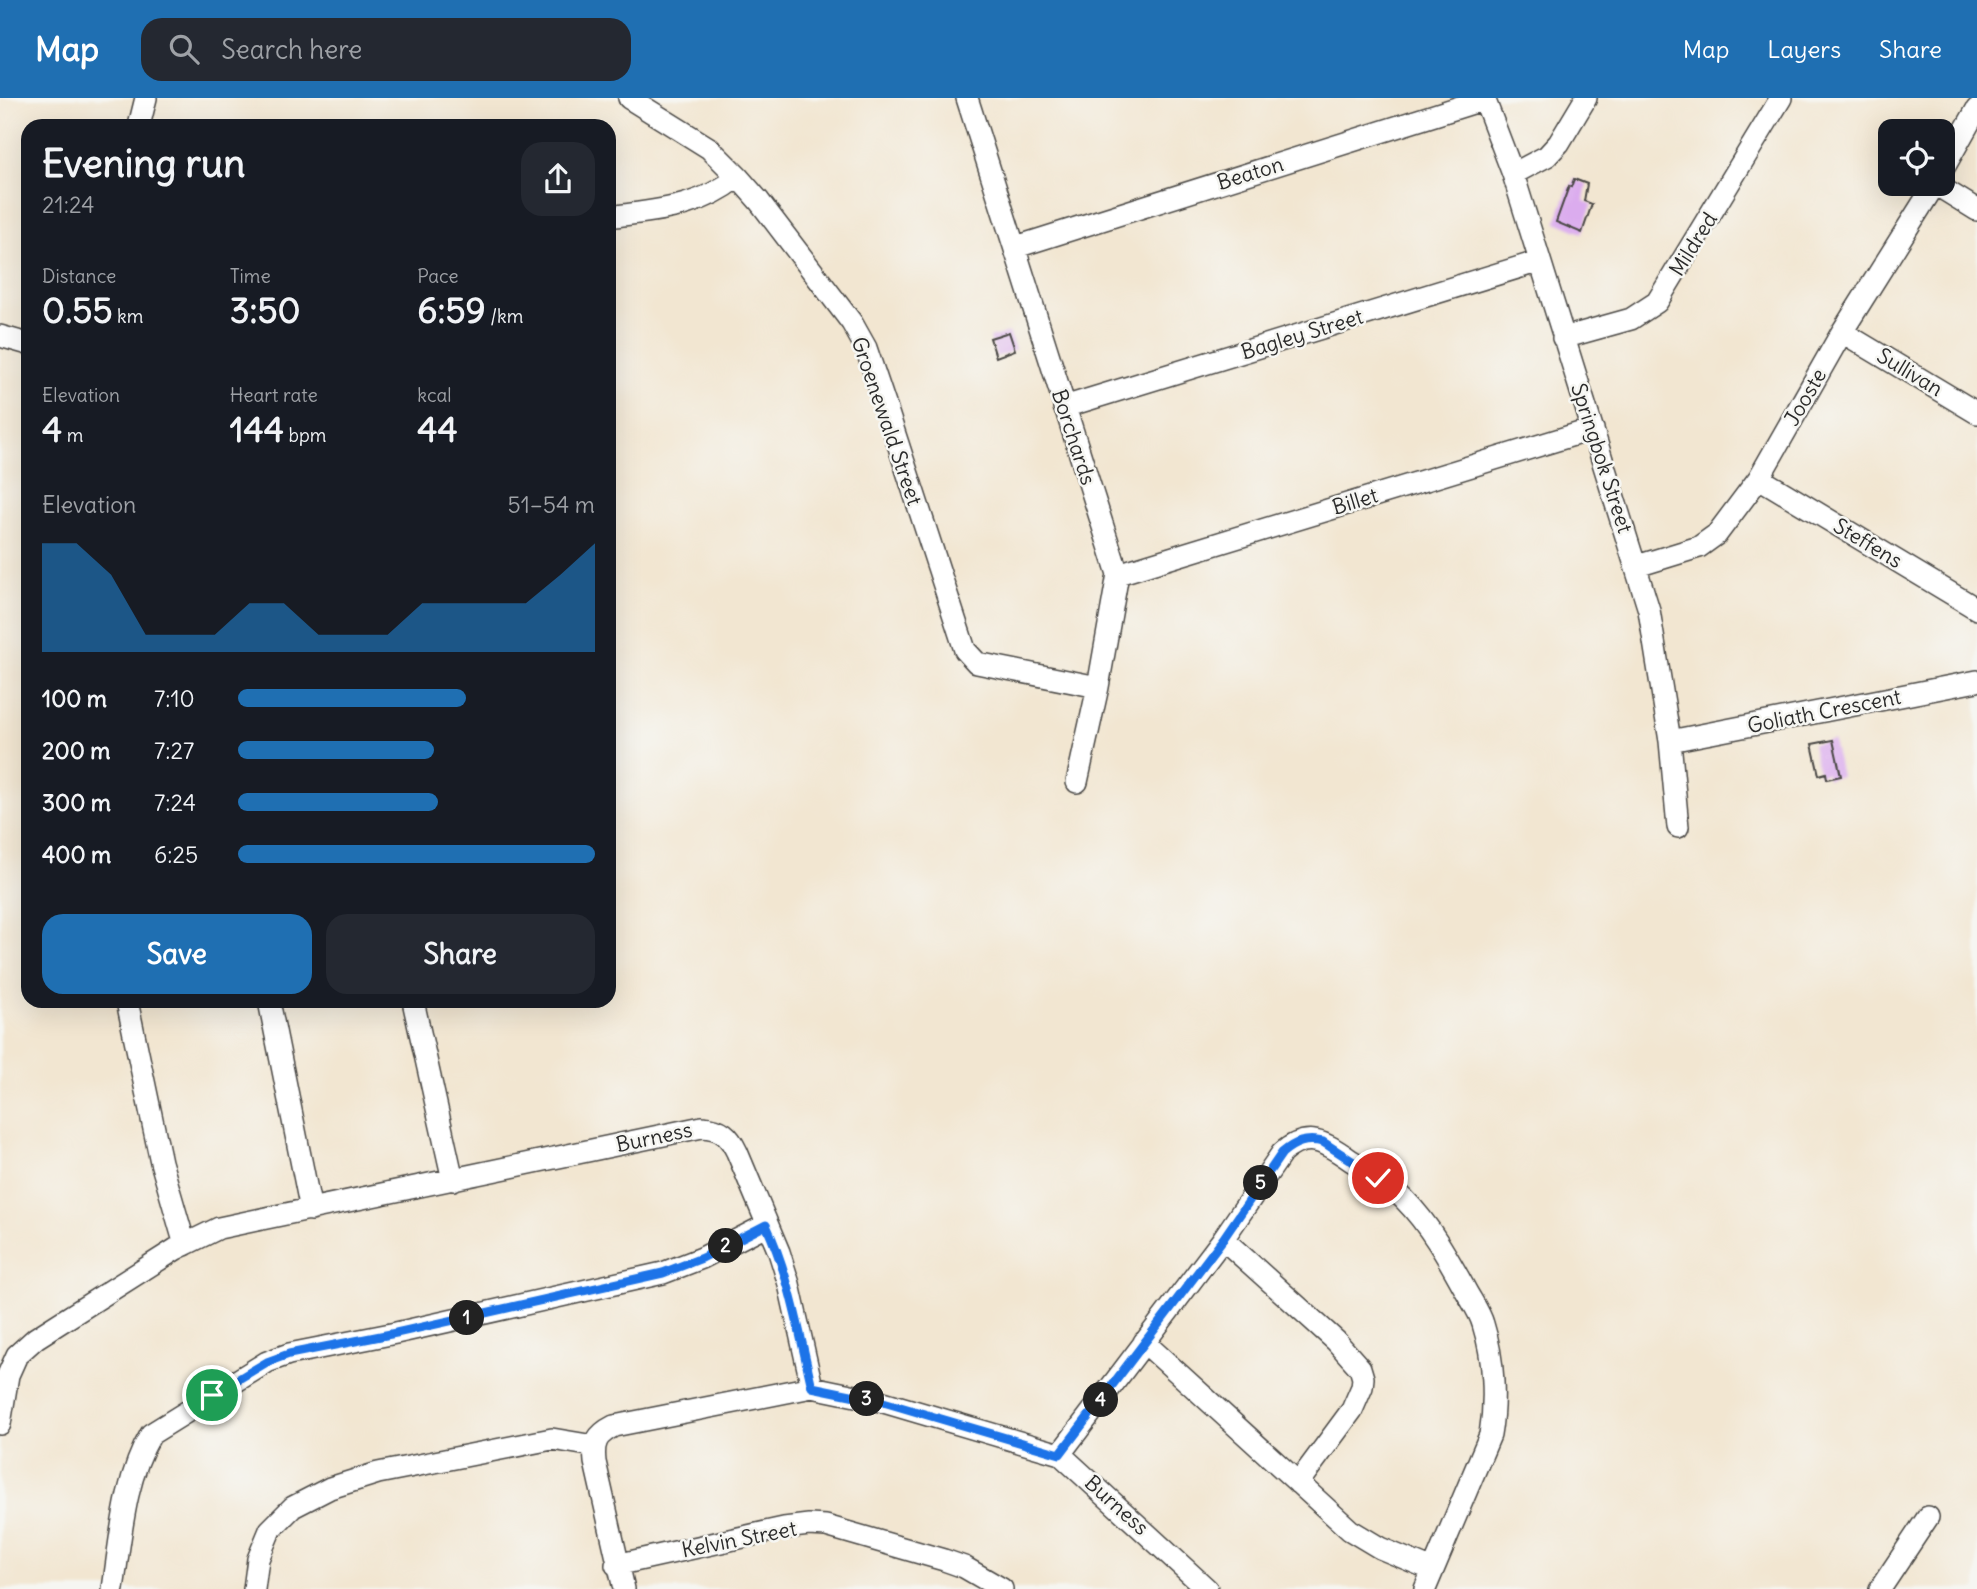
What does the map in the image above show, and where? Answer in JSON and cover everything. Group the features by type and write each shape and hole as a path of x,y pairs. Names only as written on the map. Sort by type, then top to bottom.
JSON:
{"street":[{"path":"141,119 146,98"},
{"name":"Groenewald Street","path":"629,98 709,148 738,177 830,292 866,348 965,650 977,663 1098,687"},
{"name":"Borchards","path":"967,98 1118,574 1098,687 1077,782"},
{"path":"1513,174 1547,156 1559,143 1586,98"},
{"name":"Mildred","path":"1563,338 1632,319 1657,302 1781,98"},
{"name":"Beaton","path":"1016,247 1485,99"},
{"name":"Springbok Street","path":"1485,99 1513,174 1637,566 1654,631 1670,741 1678,827"},
{"path":"1955,148 1977,109"},
{"path":"616,216 698,202 720,192 738,177"},
{"name":"Jooste","path":"1637,566 1699,547 1717,534 1759,478 1842,332 1927,196"},
{"path":"1955,196 1977,209"},
{"name":"Bagley Street","path":"1064,407 1539,261"},
{"name":"Sullivan","path":"1842,332 1977,413"},
{"path":"0,336 21,342"},
{"name":"Billet","path":"1118,574 1593,429"},
{"name":"Steffens","path":"1759,478 1977,609"},
{"name":"Goliath Crescent","path":"1670,741 1977,681"},
{"path":"128,1008 161,1162 185,1245"},
{"path":"270,1008 311,1210"},
{"path":"415,1008 453,1180"},
{"name":"Burness","path":"0,1424 8,1375 17,1355 36,1338 185,1245 219,1228 702,1127 723,1131 732,1141 779,1252 789,1284 812,1387"},
{"path":"1060,1454 1144,1342 1223,1239 1282,1153 1292,1144 1313,1139 1323,1142 1404,1199 1446,1255 1483,1323 1493,1380 1494,1415 1490,1435 1429,1580 1350,1530 1144,1342"},
{"path":"113,1589 132,1475 151,1434 267,1362 289,1354 408,1331 663,1273 702,1258 766,1225"},
{"path":"1223,1239 1336,1341 1360,1368 1362,1387 1352,1410 1298,1483"},
{"name":"Burness","path":"595,1442 602,1432 614,1426 812,1387 880,1401 1060,1454 1207,1589"},
{"path":"254,1589 258,1559 270,1530 293,1507 330,1488 379,1473 552,1439 595,1442 595,1462 616,1565 624,1589"},
{"path":"1880,1589 1928,1517"},
{"name":"Kelvin Street","path":"616,1565 784,1528 809,1525 826,1527 944,1560 977,1582 1002,1589"}],"building":[{"path":"1574,179 1587,184 1584,201 1592,204 1582,233 1556,222"},
{"path":"1009,332 1015,350 996,357 990,338"},
{"path":"1833,740 1841,776 1827,779 1826,773 1819,775 1812,744"}],"route":[{"path":"212,1395 267,1362 289,1354 523,1306 663,1273 702,1258 766,1225 779,1252 789,1284 812,1387 880,1401 1060,1454 1223,1239 1282,1153 1292,1144 1313,1139 1323,1142 1378,1178"}]}
